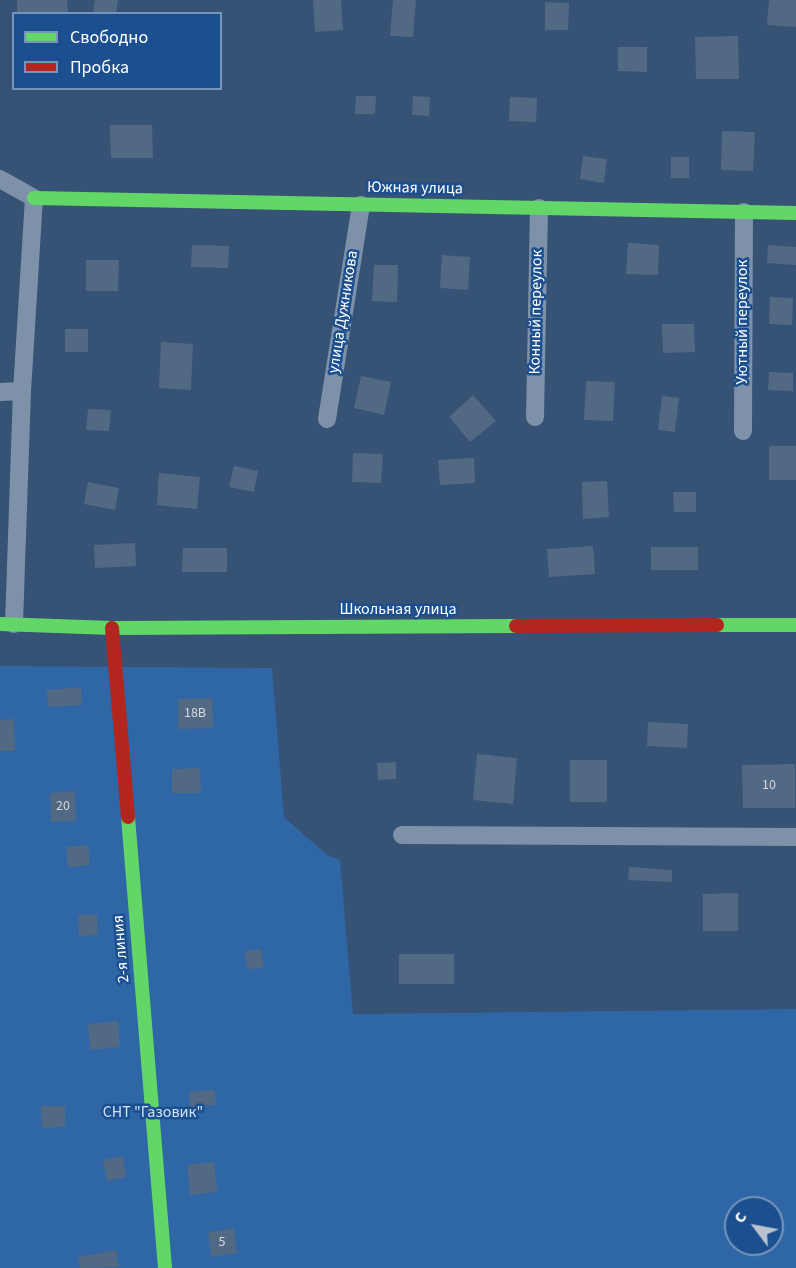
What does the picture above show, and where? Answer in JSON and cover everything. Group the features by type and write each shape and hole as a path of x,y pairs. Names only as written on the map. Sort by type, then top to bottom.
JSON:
{"street":[{"path":"0,179 34,198 7,624"},
{"name":"Южная улица","path":"34,198 796,213"},
{"name":"улица Дужникова","path":"327,419 361,205"},
{"name":"Конный переулок","path":"536,417 539,208"},
{"name":"Уютный переулок","path":"742,431 744,212"},
{"path":"0,392 22,392"},
{"name":"Школьная улица","path":"7,624 112,628 796,625"},
{"name":"2-я линия","path":"112,628 165,1268"},
{"path":"402,835 796,837"}],"green space":[{"name":"СНТ \"Газовик\"","path":"0,666 272,668 284,817 327,855 340,860 353,1014 796,1009 796,1268 0,1268"}],"building":[{"path":"17,0 67,0 68,12 17,12"},
{"path":"95,0 118,0 116,12 93,12"},
{"path":"313,0 341,0 343,30 315,32"},
{"path":"393,0 416,0 413,37 390,36"},
{"path":"769,0 796,0 796,27 767,25"},
{"path":"545,2 569,3 568,30 545,30"},
{"path":"738,36 739,79 696,79 695,37"},
{"path":"618,47 647,47 647,72 618,71"},
{"path":"356,96 376,96 375,114 355,114"},
{"path":"413,96 430,97 429,116 412,115"},
{"path":"510,97 537,98 536,122 509,121"},
{"path":"110,125 152,125 153,158 111,158"},
{"path":"722,131 755,132 753,171 721,170"},
{"path":"583,156 607,159 604,183 580,179"},
{"path":"671,157 689,157 689,178 671,178"},
{"path":"628,243 659,245 658,275 626,274"},
{"path":"192,245 229,246 228,268 191,267"},
{"path":"768,245 796,247 796,265 767,263"},
{"path":"442,255 470,257 468,290 440,288"},
{"path":"86,260 119,260 118,291 86,291"},
{"path":"374,265 398,265 397,302 372,301"},
{"path":"770,297 793,298 792,325 769,324"},
{"path":"662,324 694,324 695,352 663,353"},
{"path":"65,329 88,329 88,352 65,352"},
{"path":"161,342 193,344 191,390 159,388"},
{"path":"769,372 793,373 793,391 768,390"},
{"path":"361,376 391,382 384,415 354,408"},
{"path":"586,381 615,382 613,421 584,420"},
{"path":"473,395 496,421 470,442 449,417"},
{"path":"662,396 679,398 675,432 658,430"},
{"path":"88,409 111,410 109,431 86,430"},
{"path":"769,446 796,446 796,480 769,480"},
{"path":"353,453 383,454 381,483 352,482"},
{"path":"474,458 475,483 440,485 438,460"},
{"path":"234,466 258,471 254,492 229,487"},
{"path":"159,473 200,477 197,509 157,505"},
{"path":"607,481 609,517 583,519 582,482"},
{"path":"88,482 119,488 115,510 84,504"},
{"path":"673,492 696,492 696,512 674,512"},
{"path":"135,543 136,566 95,568 94,545"},
{"path":"593,546 595,574 549,577 547,549"},
{"path":"651,547 698,547 698,570 651,570"},
{"path":"183,548 227,548 227,572 182,572"},
{"path":"81,687 82,705 48,707 47,690"},
{"path":"212,698 213,728 178,729 178,699"},
{"path":"14,719 15,751 0,751 0,720"},
{"path":"648,722 688,724 687,748 647,746"},
{"path":"477,754 517,758 513,804 473,800"},
{"path":"570,760 607,760 607,802 570,802"},
{"path":"396,762 396,779 378,780 377,763"},
{"path":"795,764 795,808 743,808 742,765"},
{"path":"200,768 201,793 172,793 172,769"},
{"path":"75,791 76,821 51,822 50,793"},
{"path":"88,845 90,865 68,867 66,847"},
{"path":"629,867 672,870 672,882 628,880"},
{"path":"738,893 738,931 703,931 703,894"},
{"path":"97,914 98,935 79,936 78,915"},
{"path":"261,949 264,968 247,969 245,951"},
{"path":"399,954 454,954 454,984 399,984"},
{"path":"118,1021 120,1047 90,1050 88,1024"},
{"path":"215,1090 216,1105 190,1107 189,1092"},
{"path":"41,1106 65,1106 65,1127 42,1128"},
{"path":"123,1156 126,1177 107,1181 103,1160"},
{"path":"214,1162 217,1192 190,1195 187,1165"},
{"path":"234,1228 237,1253 211,1257 208,1232"},
{"path":"116,1250 119,1267 80,1268 78,1257"}],"traffic: fast":[{"path":"34,198 796,213"},
{"path":"0,624 112,628 516,626"},
{"path":"717,625 796,625"},
{"path":"128,817 165,1268"}],"traffic: jam":[{"path":"516,626 717,625"},
{"path":"112,628 128,817"}]}
